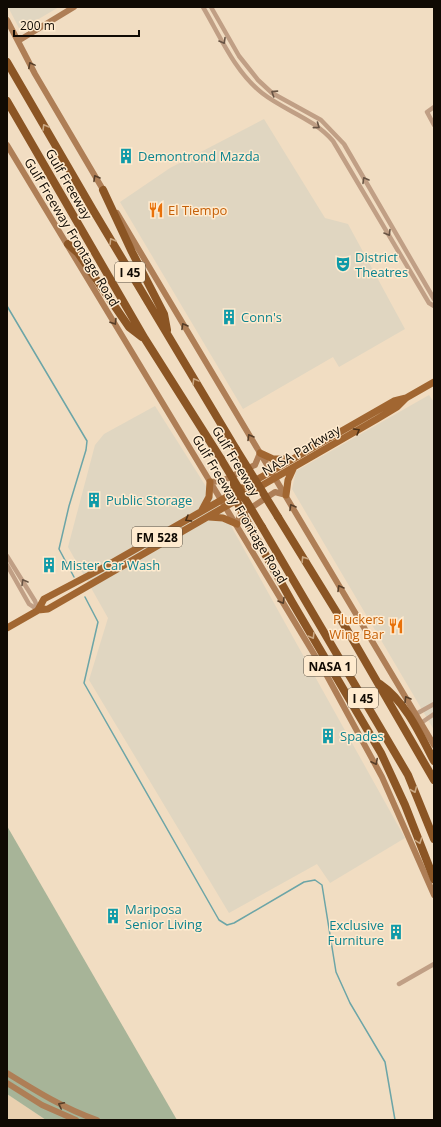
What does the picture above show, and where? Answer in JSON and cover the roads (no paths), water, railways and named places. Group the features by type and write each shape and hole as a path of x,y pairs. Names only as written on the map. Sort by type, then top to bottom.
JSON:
{"highway":[{"name":"Gulf Freeway","path":"7,62 236,449 339,616 434,780"},
{"name":"Gulf Freeway","path":"8,102 145,339 221,459 408,775 434,839"},
{"path":"103,190 132,252 164,314 168,335"},
{"path":"68,244 78,253 129,327 145,339"},
{"name":"NASA 1","path":"234,481 234,496 251,529 381,753 406,804 434,879"},
{"path":"376,680 392,692 419,734 434,761"}],"main road":[{"path":"18,41 74,7"},
{"path":"7,20 103,190 434,745"},
{"name":"Gulf Freeway Frontage Road","path":"7,145 210,482 237,524 326,674 382,777 434,895"},
{"name":"NASA Parkway","path":"7,628 38,610 48,608 106,577 397,407 406,398 434,382"},
{"name":"NASA Parkway","path":"38,610 44,599 101,569 394,401 406,398"},
{"path":"260,453 273,460 291,459"},
{"path":"201,512 209,497 210,482 222,482 255,465 260,453"},
{"path":"286,495 288,480 294,468"},
{"path":"209,517 223,518 237,524 240,515 275,492 286,495"},
{"path":"101,569 106,577"},
{"path":"7,1073 38,1093 78,1113 97,1120"},
{"path":"7,1083 42,1105 76,1120"}],"street":[{"path":"203,7 233,59 251,84 271,100 306,118 325,132 339,149 430,303 434,306"},
{"path":"211,7 239,56 264,87 288,102 314,115 327,125 338,137 377,200 434,299"},
{"path":"209,17 215,14"},
{"path":"233,59 239,56"},
{"path":"285,108 288,102"},
{"path":"434,107 427,112 434,125"},
{"path":"371,204 377,200"},
{"path":"7,556 35,601 38,610"},
{"path":"7,565 29,604 38,610"},
{"path":"416,714 434,704"},
{"path":"421,723 434,714"},
{"path":"399,984 434,964"}],"waterway":[{"path":"7,306 87,441 86,450 69,506 59,549 74,577"},
{"path":"85,597 98,622 84,683 219,920 227,925 234,923 304,882 315,880 322,885 336,972 350,1003 385,1062 395,1120"}],"place":[{"name":"Demontrond Mazda","path":"126,156"},
{"name":"El Tiempo","path":"156,210"},
{"name":"District Theatres","path":"343,264"},
{"name":"Conn's","path":"229,317"},
{"name":"Public Storage","path":"94,500"},
{"name":"Mister Car Wash","path":"49,565"},
{"name":"Pluckers Wing Bar","path":"396,626"},
{"name":"Spades","path":"328,736"},
{"name":"Mariposa Senior Living","path":"113,916"},
{"name":"Exclusive Furniture","path":"396,932"}]}
